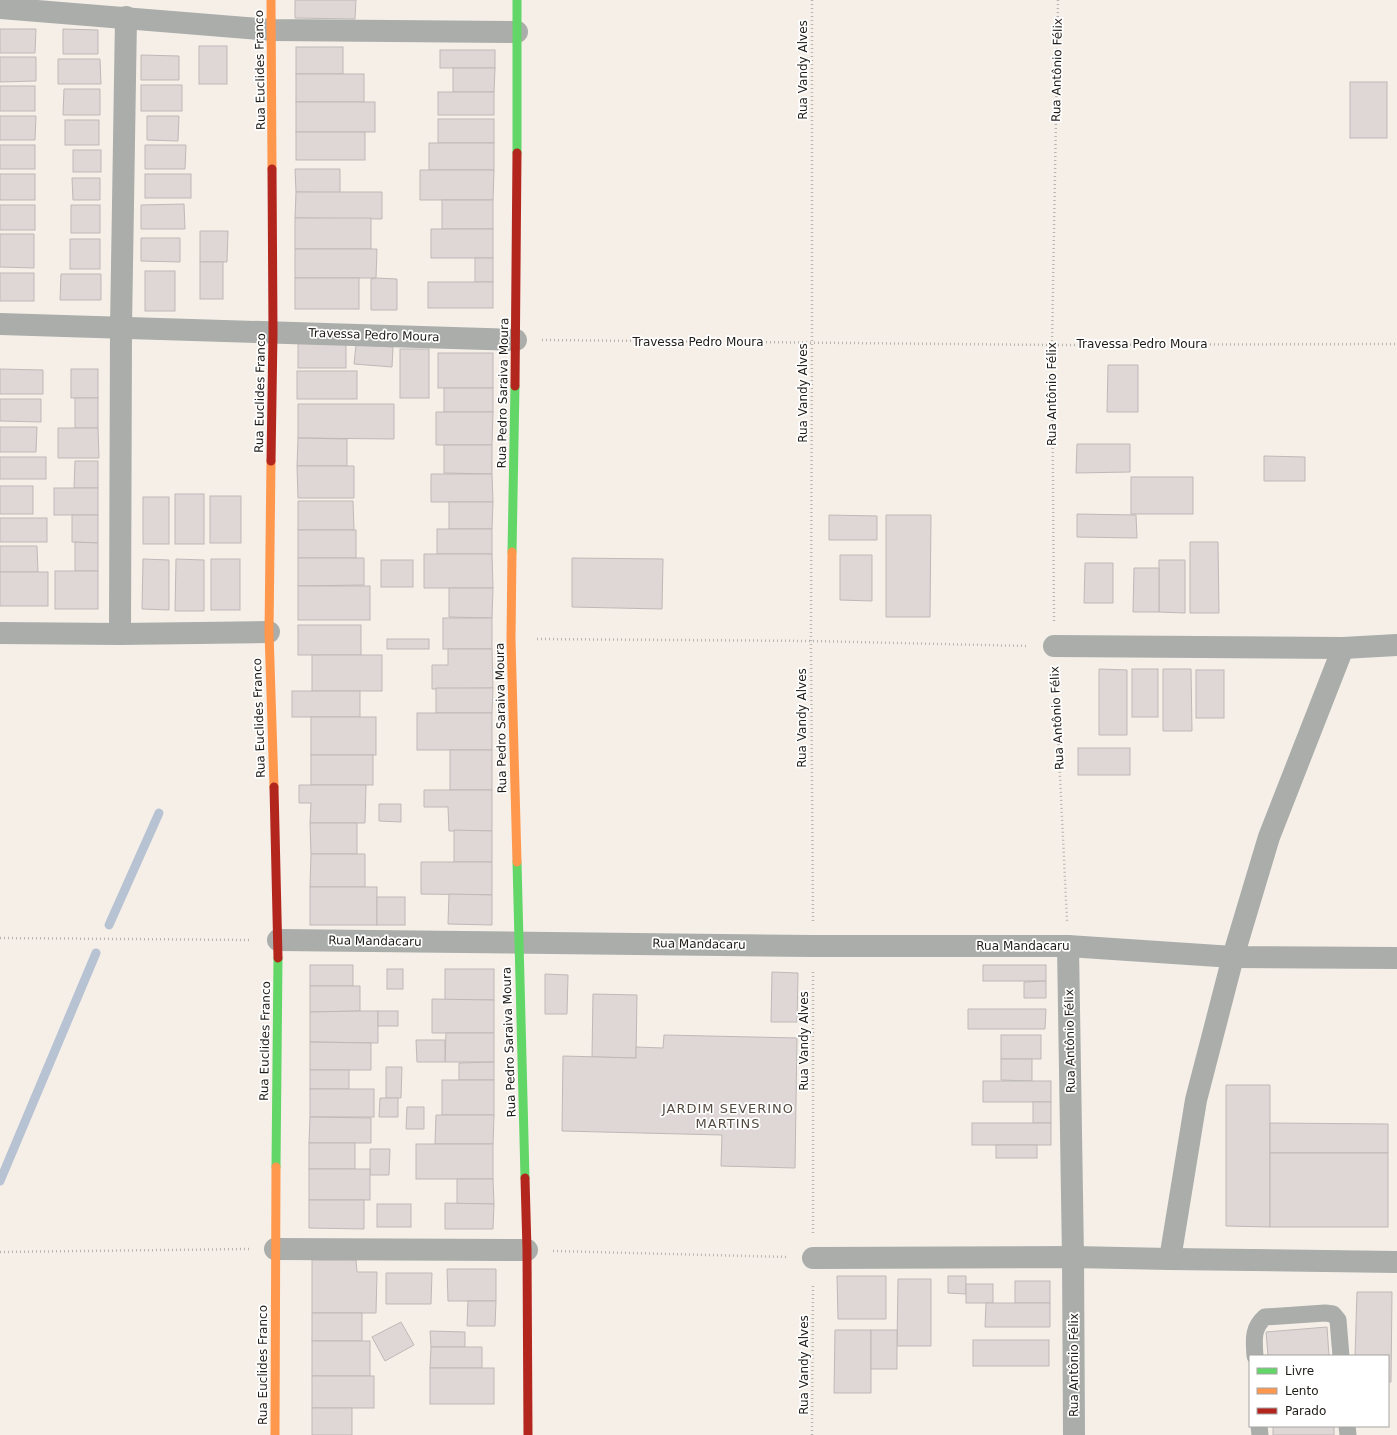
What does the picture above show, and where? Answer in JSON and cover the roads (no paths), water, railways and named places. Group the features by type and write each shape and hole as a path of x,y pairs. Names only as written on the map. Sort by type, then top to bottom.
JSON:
{"street":[{"name":"Rua Euclides Franco","path":"271,0 273,332 269,632 278,940 275,1435"},
{"name":"Rua Pedro Saraiva Moura","path":"517,0 516,340 511,639 527,1250 528,1435"},
{"path":"0,8 272,30 517,32"},
{"path":"120,634 121,328 126,17"},
{"name":"Travessa Pedro Moura","path":"0,324 516,340"},
{"path":"0,633 120,634 269,632"},
{"path":"1054,646 1343,648 1397,645"},
{"path":"1170,1260 1196,1100 1233,957 1270,837 1343,648"},
{"name":"Rua Mandacaru","path":"278,940 813,946 1068,946 1233,957 1397,958"},
{"name":"Rua Antônio Félix","path":"1068,946 1074,1435"},
{"path":"275,1249 527,1250"},
{"path":"813,1258 1073,1257 1170,1260 1397,1262"}],"lane":[{"path":"1255,1355 1254,1338 1256,1328 1260,1321 1265,1317 1325,1313 1333,1314 1338,1320 1341,1355"}],"waterway":[{"path":"109,925 159,813"},
{"path":"0,1181 96,953"}],"district":[{"name":"JARDIM SEVERINO MARTINS","path":"728,1116"}]}
